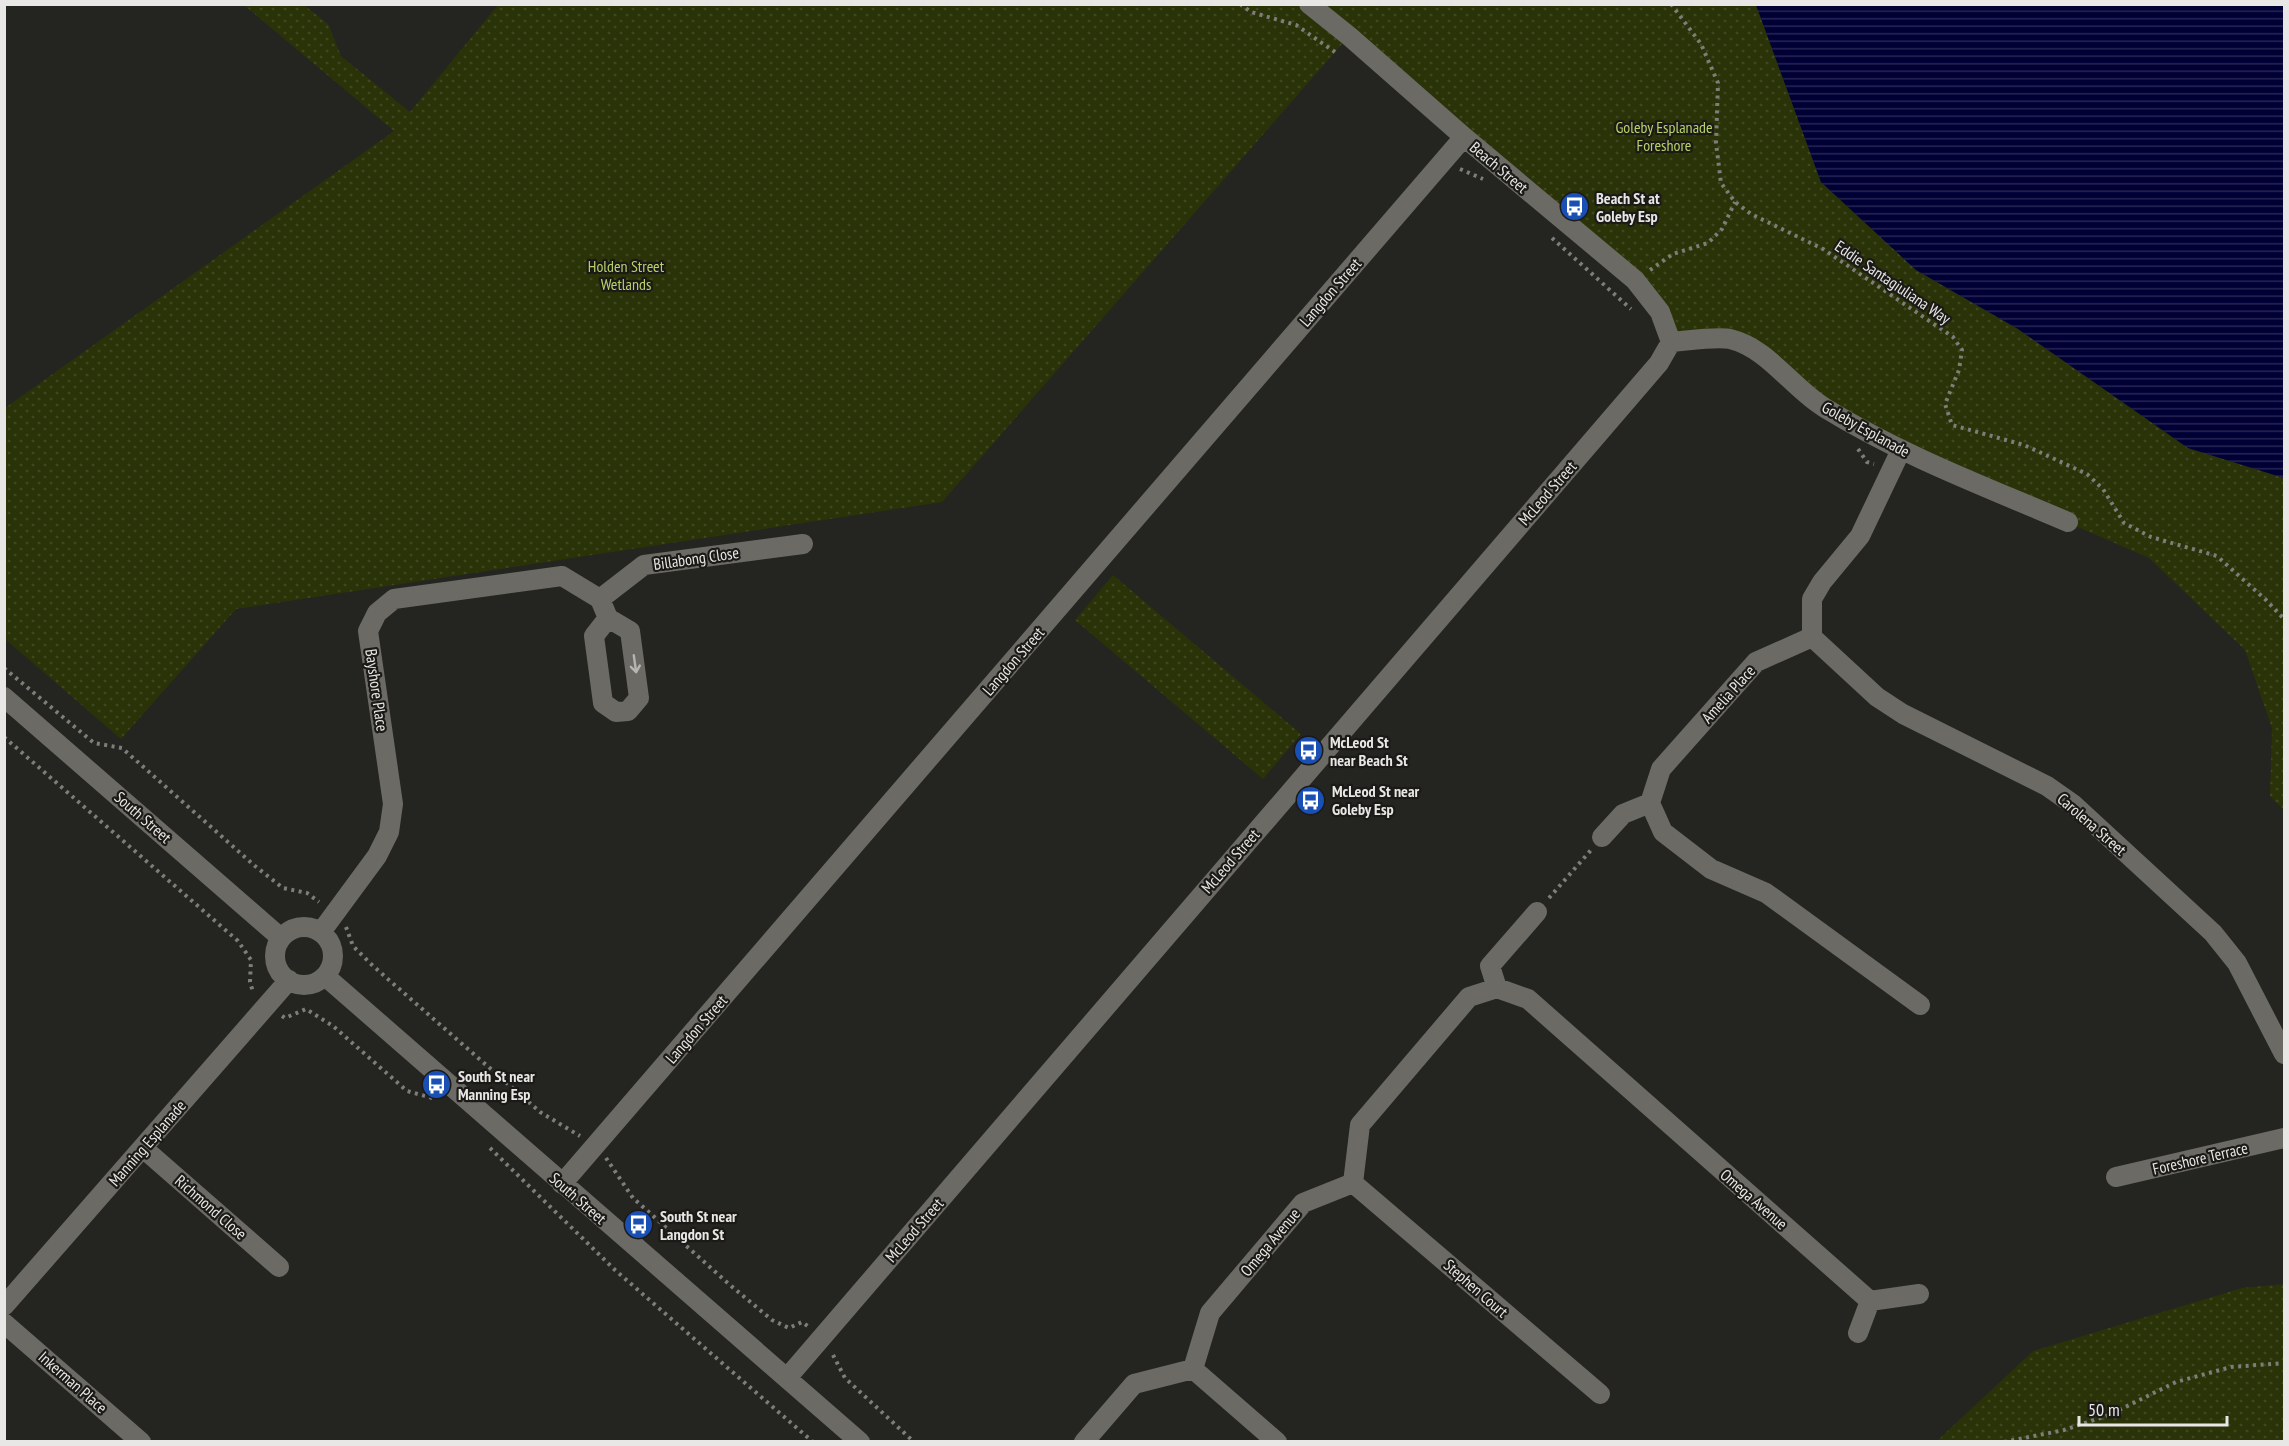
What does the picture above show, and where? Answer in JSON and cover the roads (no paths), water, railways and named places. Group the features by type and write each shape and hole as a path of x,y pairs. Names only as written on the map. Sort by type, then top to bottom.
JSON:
{"street":[{"name":"Beach Street","path":"1309,4 1635,280 1660,312 1671,342"},
{"name":"Langdon Street","path":"562,1184 1464,137"},
{"name":"Goleby Esplanade","path":"1671,342 1729,339 1755,349 1824,408 1901,450 2068,522"},
{"name":"McLeod Street","path":"787,1378 1659,363 1671,342"},
{"path":"1812,638 1812,599 1822,582 1860,536 1901,450"},
{"name":"Billabong Close","path":"600,599 644,565 804,544"},
{"name":"Bayshore Place","path":"321,932 377,856 389,832 393,804 368,631 377,613 394,599 562,576 600,599"},
{"path":"600,599 608,618"},
{"name":"Amelia Place","path":"1650,803 1661,769 1756,662 1812,638"},
{"name":"Carolena Street","path":"1812,638 1885,703 2047,786 2074,805 2213,933 2237,963 2284,1054"},
{"name":"South Street","path":"4,697 281,938"},
{"path":"1602,837 1623,814 1650,803 1663,832 1711,869 1766,893 1920,1005"},
{"path":"1353,1183 1360,1125 1469,997 1497,988 1490,966 1537,912"},
{"path":"298,927 309,927 321,932 328,939 333,958 325,976 306,985 289,980 281,974 275,951 281,938 288,931 298,927"},
{"name":"South Street","path":"325,976 860,1442"},
{"name":"Manning Esplanade","path":"4,1306 289,980"},
{"name":"Omega Avenue","path":"1497,988 1528,999 1870,1301"},
{"name":"Foreshore Terrace","path":"2116,1177 2284,1138"},
{"name":"Richmond Close","path":"143,1148 279,1267"},
{"name":"Omega Avenue","path":"1193,1369 1210,1313 1296,1211 1303,1203 1353,1183"},
{"name":"Stephen Court","path":"1353,1183 1599,1394"},
{"path":"1858,1333 1870,1301 1919,1294"},
{"name":"Inkerman Place","path":"4,1323 141,1442"},
{"path":"1084,1442 1134,1384 1193,1369 1277,1442"}],"place":[{"name":"Beach St at Goleby Esp","path":"1575,207"},
{"name":"McLeod St near Beach St","path":"1309,751"},
{"name":"McLeod St near Goleby Esp","path":"1311,800"},
{"name":"South St near Manning Esp","path":"437,1085"},
{"name":"South St near Langdon St","path":"639,1225"}],"park label":[{"name":"Goleby Esplanade Foreshore","path":"1664,136"},
{"name":"Holden Street Wetlands","path":"626,275"}]}
